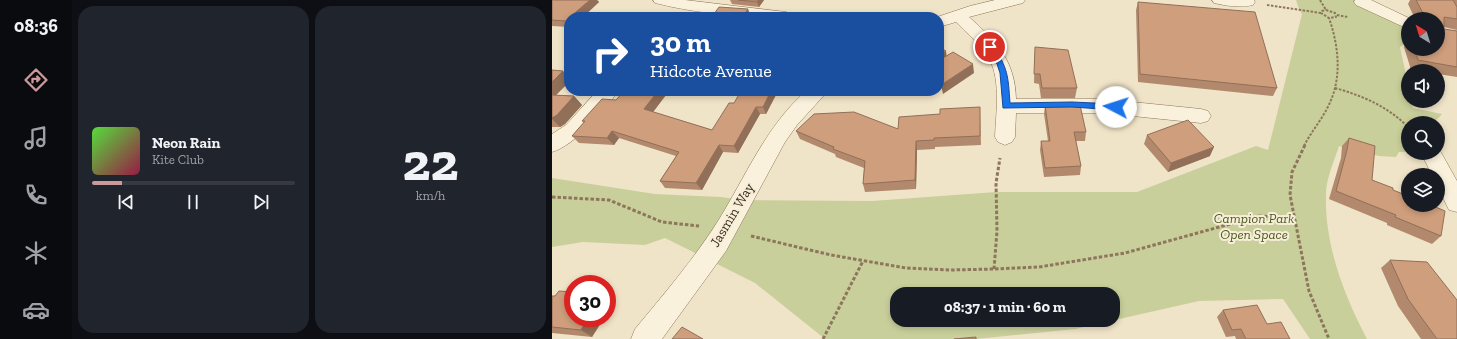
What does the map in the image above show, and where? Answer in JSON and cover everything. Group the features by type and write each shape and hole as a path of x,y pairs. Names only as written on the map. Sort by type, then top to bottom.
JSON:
{"street":[{"path":"661,0 690,12"},
{"path":"782,12 787,0"},
{"path":"944,20 958,15 1018,0"},
{"path":"1221,0 1247,2"},
{"path":"1362,2 1401,21"},
{"path":"958,15 990,47 1001,64 1005,83 1006,137"},
{"path":"552,144 573,130 604,96"},
{"name":"Jasmin Way","path":"645,339 686,287 725,229 780,132 801,106 812,96"},
{"path":"1006,106 1072,104 1143,118 1201,116"},
{"path":"1436,160 1457,203"}],"path":[{"path":"1320,0 1326,10"},
{"path":"1247,2 1321,13 1323,16 1329,18 1336,17 1337,15 1326,10 1322,11 1321,13"},
{"path":"1329,18 1334,32 1338,58 1335,88 1331,101 1305,144 1292,172 1290,195 1309,291 1329,339"},
{"path":"1335,88 1378,103 1391,111 1401,120"},
{"path":"994,269 997,225 997,165 1006,137"},
{"path":"552,197 609,200 662,222 725,229 831,255 863,261 906,268 950,270 1040,267 1125,253 1259,216 1295,218"},
{"path":"823,339 863,261"}],"green space":[{"name":"Campion Park Open Space","path":"1296,0 1358,0 1401,22 1400,47 1404,64 1401,64 1401,108 1413,108 1442,114 1440,116 1401,116 1401,152 1399,152 1396,157 1379,156 1339,146 1331,169 1326,187 1326,212 1332,250 1343,287 1367,339 1310,339 1283,299 1199,301 1120,319 1120,287 890,287 890,327 1084,327 976,339 825,339 755,283 665,238 645,245 583,242 552,247 552,178 655,194 721,197 742,200 872,201 996,192 1137,192 1256,146 1268,150 1302,14"}],"building":[{"path":"552,0 590,0 576,12 564,12 564,21 552,20"},
{"path":"738,0 758,0 757,2"},
{"path":"1416,0 1453,0 1457,7 1457,19 1445,17 1445,12 1422,12"},
{"path":"1138,2 1255,12 1277,88 1140,74"},
{"path":"719,7 748,9 746,12 715,12"},
{"path":"1445,29 1457,31 1457,67 1418,60 1417,56 1445,56"},
{"path":"1035,47 1068,50 1077,88 1042,88 1040,74 1034,74"},
{"path":"953,52 973,64 944,83 944,57"},
{"path":"552,70 563,71 552,82"},
{"path":"552,95 574,96 557,115 552,118"},
{"path":"620,96 654,96 644,109 712,130 729,103 734,103 738,96 768,96 763,107 756,107 734,146 719,145 696,183 660,181 679,152 612,131 607,138 572,136 585,121 582,121 602,99 616,100"},
{"path":"1045,105 1080,105 1086,132 1074,132 1081,166 1045,168 1041,141 1050,141"},
{"path":"980,107 980,136 934,138 934,140 916,141 915,180 863,184 865,161 833,149 834,147 796,131 814,114 854,112 898,129 899,117 940,114 940,109"},
{"path":"1188,120 1214,147 1171,163 1147,135"},
{"path":"1349,138 1375,146 1372,180 1393,188 1393,190 1401,193 1401,212 1445,212 1441,236 1395,217 1396,215 1336,191"},
{"path":"1390,260 1427,262 1457,300 1457,339 1437,339 1408,299"},
{"path":"559,291 564,291 564,327 583,327 581,330 552,327 552,296 555,296"},
{"path":"1257,305 1267,324 1281,322 1290,339 1246,339 1241,329 1232,330 1223,310"},
{"path":"682,327 703,339 672,339"},
{"path":"976,337 976,339 954,339"}],"route":[{"path":"990,47 1001,64 1004,73 1006,106 1072,104 1116,107"}]}
